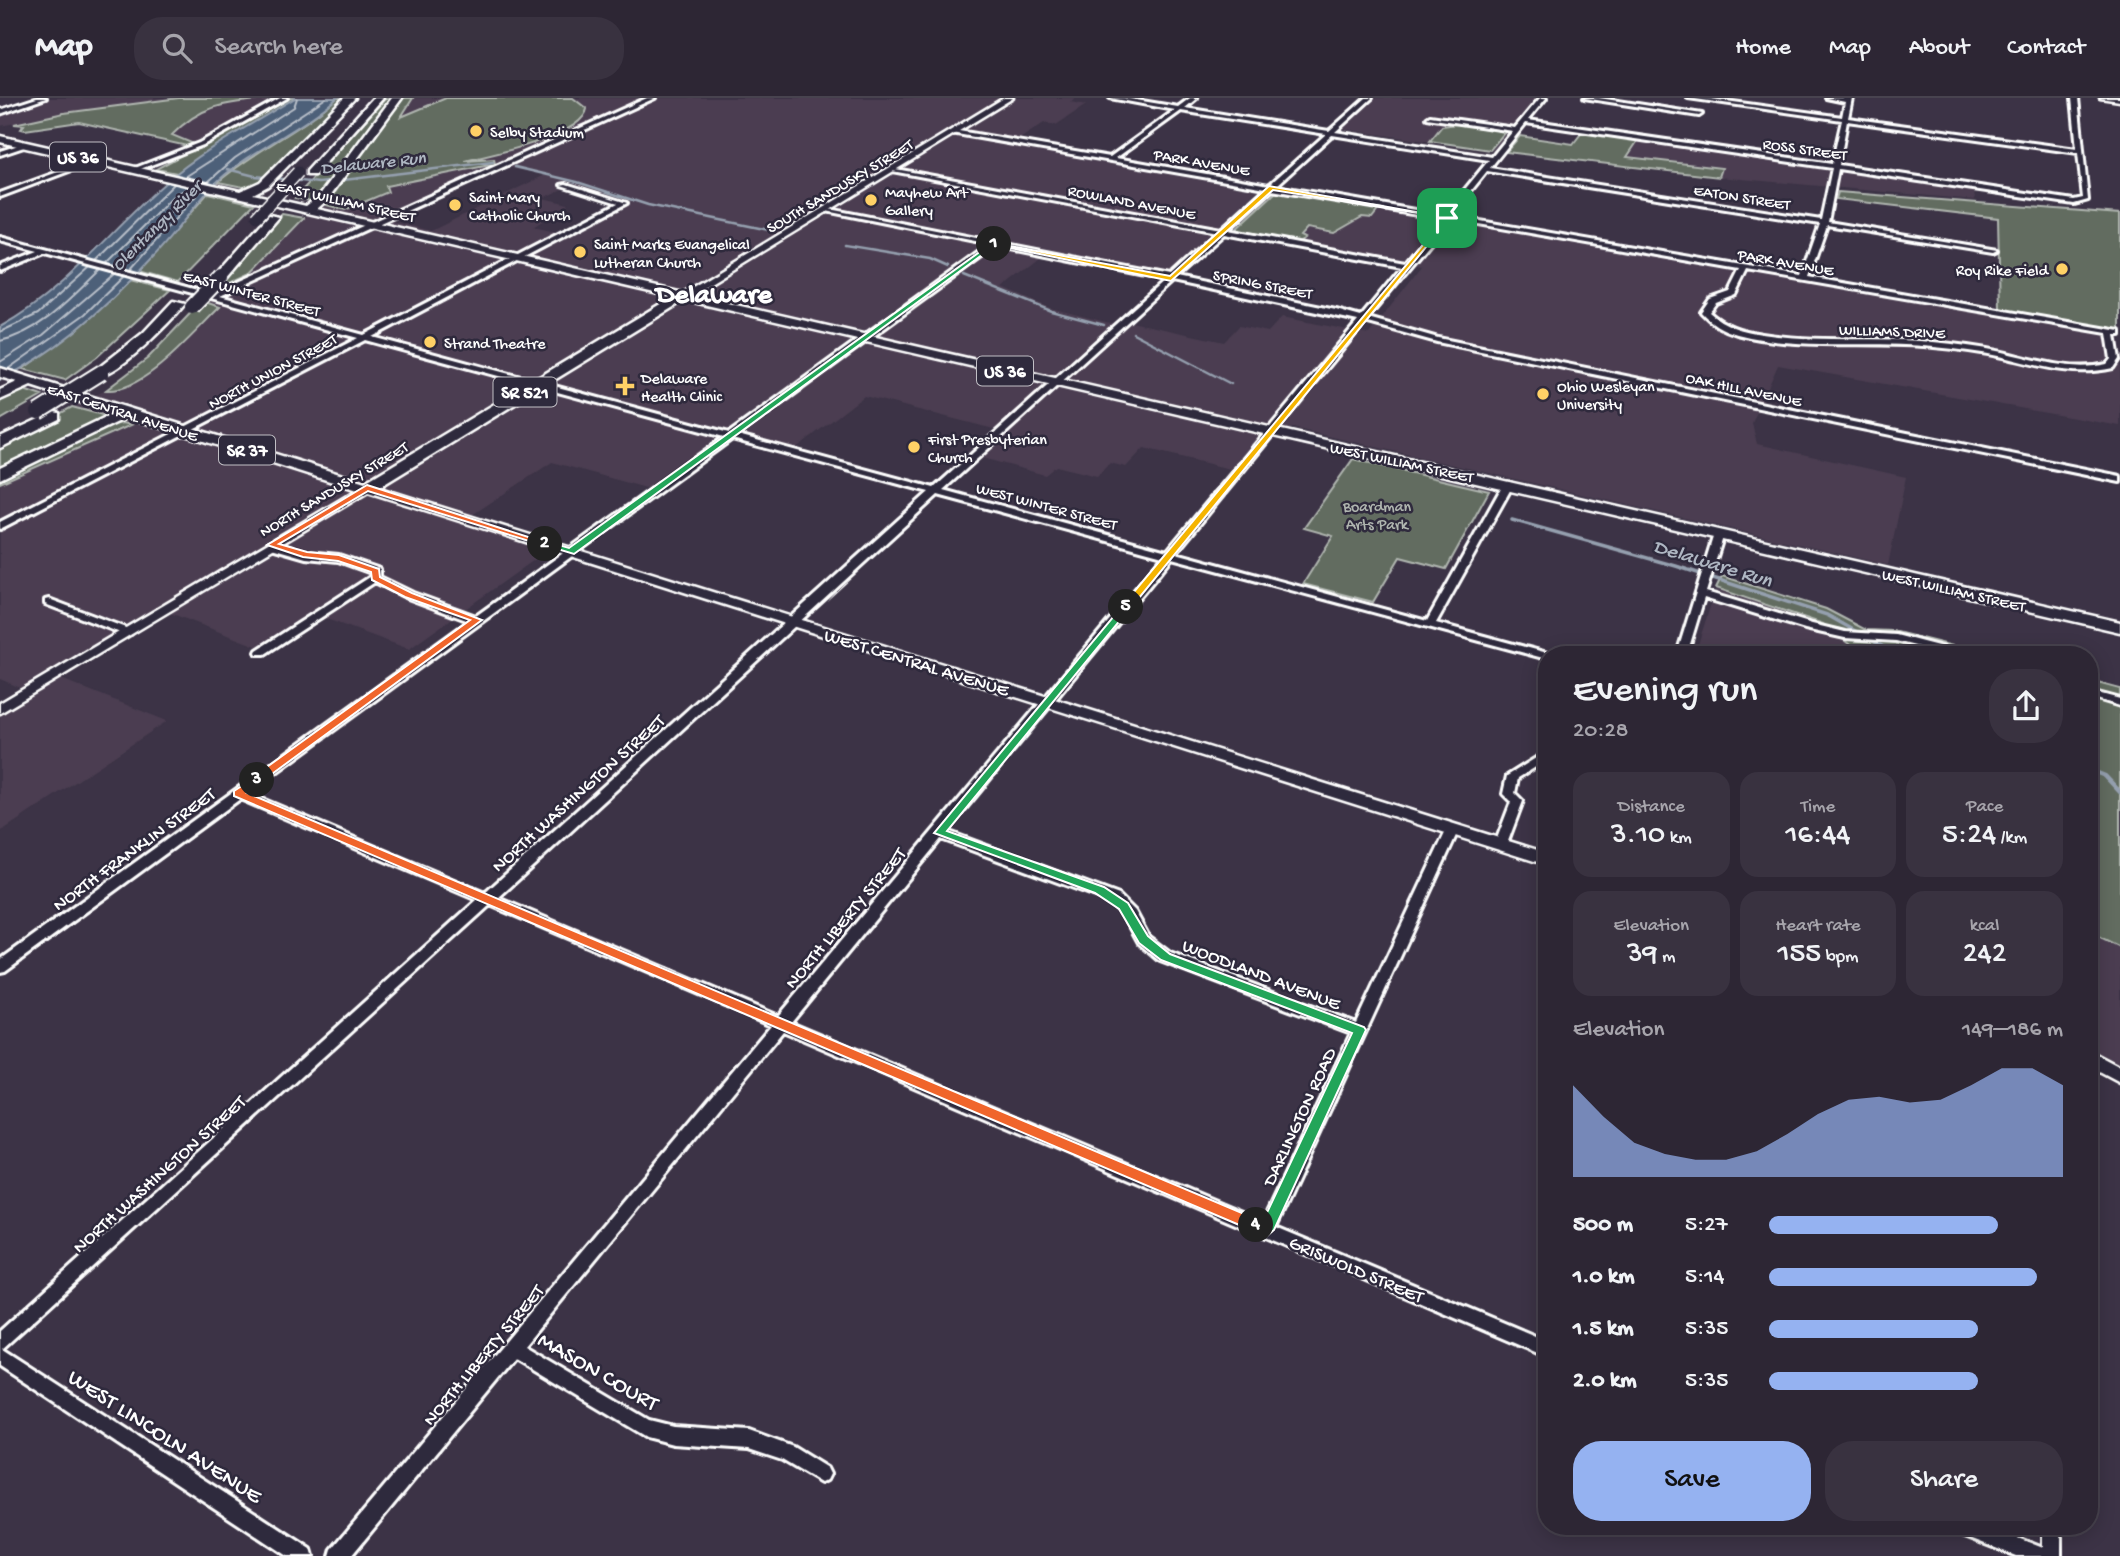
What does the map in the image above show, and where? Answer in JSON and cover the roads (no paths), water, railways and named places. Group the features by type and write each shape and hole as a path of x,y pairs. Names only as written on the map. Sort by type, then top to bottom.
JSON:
{"highway":[{"path":"243,194 270,178 350,98"},
{"path":"214,275 257,217 341,119 363,98"},
{"path":"0,433 102,372 185,305 273,217 378,98"},
{"path":"310,209 335,182 397,98"},
{"name":"EAST WILLIAM STREET","path":"0,139 683,296"},
{"name":"WEST WILLIAM STREET","path":"683,296 2120,627"},
{"name":"NORTH SANDUSKY STREET","path":"367,488 683,296"},
{"path":"0,443 54,416 118,377 157,344 185,305"},
{"name":"EAST CENTRAL AVENUE","path":"6,374 367,488"},
{"path":"0,396 30,381"},
{"path":"0,474 127,412"}],"street":[{"path":"0,112 43,98"},
{"path":"133,170 201,144 284,98"},
{"path":"214,296 652,98"},
{"path":"991,98 1008,99"},
{"path":"1113,98 1334,130 1494,159"},
{"path":"1143,98 1182,107"},
{"path":"1110,160 1194,98"},
{"name":"NORTH WASHINGTON STREET","path":"0,1342 1369,98"},
{"name":"NORTH LIBERTY STREET","path":"339,1556 1271,433 1544,98"},
{"path":"1587,98 1699,114"},
{"path":"1690,98 2080,151 2075,98"},
{"path":"1805,279 1824,223 1848,99 1829,98"},
{"path":"2105,98 2120,99"},
{"name":"SOUTH SANDUSKY STREET","path":"683,296 1008,99"},
{"path":"1430,118 1517,130"},
{"name":"ROSS STREET","path":"1525,121 2081,201 2086,199 2080,151"},
{"name":"PARK AVENUE","path":"953,132 2116,333"},
{"path":"0,153 25,145"},
{"path":"0,195 93,161"},
{"name":"ROWLAND AVENUE","path":"892,169 1407,266"},
{"name":"EATON STREET","path":"1486,169 1993,250"},
{"name":"NORTH UNION STREET","path":"0,526 624,203 564,185"},
{"name":"SPRING STREET","path":"826,209 1364,318"},
{"name":"EAST WINTER STREET","path":"0,239 538,384"},
{"name":"NORTH FRANKLIN STREET","path":"0,967 996,243"},
{"path":"0,269 45,251"},
{"name":"WILLIAMS DRIVE","path":"1746,268 1733,293 1713,301 1705,312 1707,317 1727,327 1768,337 1801,341 1900,342 1949,346 2091,370 2110,366 2115,359 2116,333"},
{"name":"OAK HILL AVENUE","path":"1364,318 1437,340 2120,480"},
{"name":"WEST WINTER STREET","path":"538,384 1538,654"},
{"path":"1430,625 1508,485"},
{"name":"NORTH SANDUSKY STREET","path":"0,709 367,488"},
{"name":"WEST CENTRAL AVENUE","path":"367,488 1538,856"},
{"path":"1685,646 1719,534"},
{"path":"271,545 306,555 339,558 376,570 376,578"},
{"path":"376,578 409,595 477,620"},
{"path":"261,652 376,578"},
{"path":"1701,594 1809,627 1845,635 1883,636 1924,646"},
{"path":"48,602 127,632"},
{"path":"2098,696 2120,703"},
{"path":"1501,844 1517,802 1509,794 1513,776 1538,761"},
{"name":"GRISWOLD STREET","path":"238,793 1538,1345"},
{"name":"DARLINGTON ROAD","path":"1267,1230 1453,829"},
{"name":"WOODLAND AVENUE","path":"939,833 1100,890 1124,906 1144,940 1165,957 1359,1030"},
{"path":"2098,1063 2120,1076"},
{"name":"MASON COURT","path":"512,1348 646,1428 673,1435 749,1440 788,1453 821,1474"},
{"name":"WEST LINCOLN AVENUE","path":"0,1356 304,1556"},
{"path":"1986,1535 2039,1556"},
{"path":"2052,1535 2052,1556"}],"water":[{"name":"Olentangy River","path":"295,98 337,98 219,180 153,257 101,309 42,356 0,380 0,327 46,296 67,278 144,202 180,171 211,148"}],"waterway":[{"name":"Delaware Run","path":"227,169 255,176 319,183 493,162"},
{"name":"Delaware Run","path":"515,167 577,182 648,205 769,230"},
{"name":"Delaware Run","path":"845,245 930,259 948,267"},
{"name":"Delaware Run","path":"964,276 1051,311 1104,325"},
{"name":"Delaware Run","path":"1133,333 1231,384"},
{"name":"Delaware Run","path":"1512,520 1676,566 1827,615 1882,646"},
{"name":"Delaware Run","path":"2098,773 2105,776 2120,792"}],"place":[{"name":"Selby Stadium","path":"476,131"},
{"name":"Mayhew Art Gallery","path":"871,200"},
{"name":"Saint Mary Catholic Church","path":"455,205"},
{"name":"Saint Marks Evangelical Lutheran Church","path":"580,252"},
{"name":"Roy Rike Field","path":"2062,269"},
{"name":"Strand Theatre","path":"430,342"},
{"name":"Delaware Health Clinic","path":"625,386"},
{"name":"Ohio Wesleyan University","path":"1543,394"},
{"name":"First Presbyterian Church","path":"914,447"}],"district":[{"name":"Delaware","path":"714,292"}],"park label":[{"name":"Boardman Arts Park","path":"1377,514"}]}
